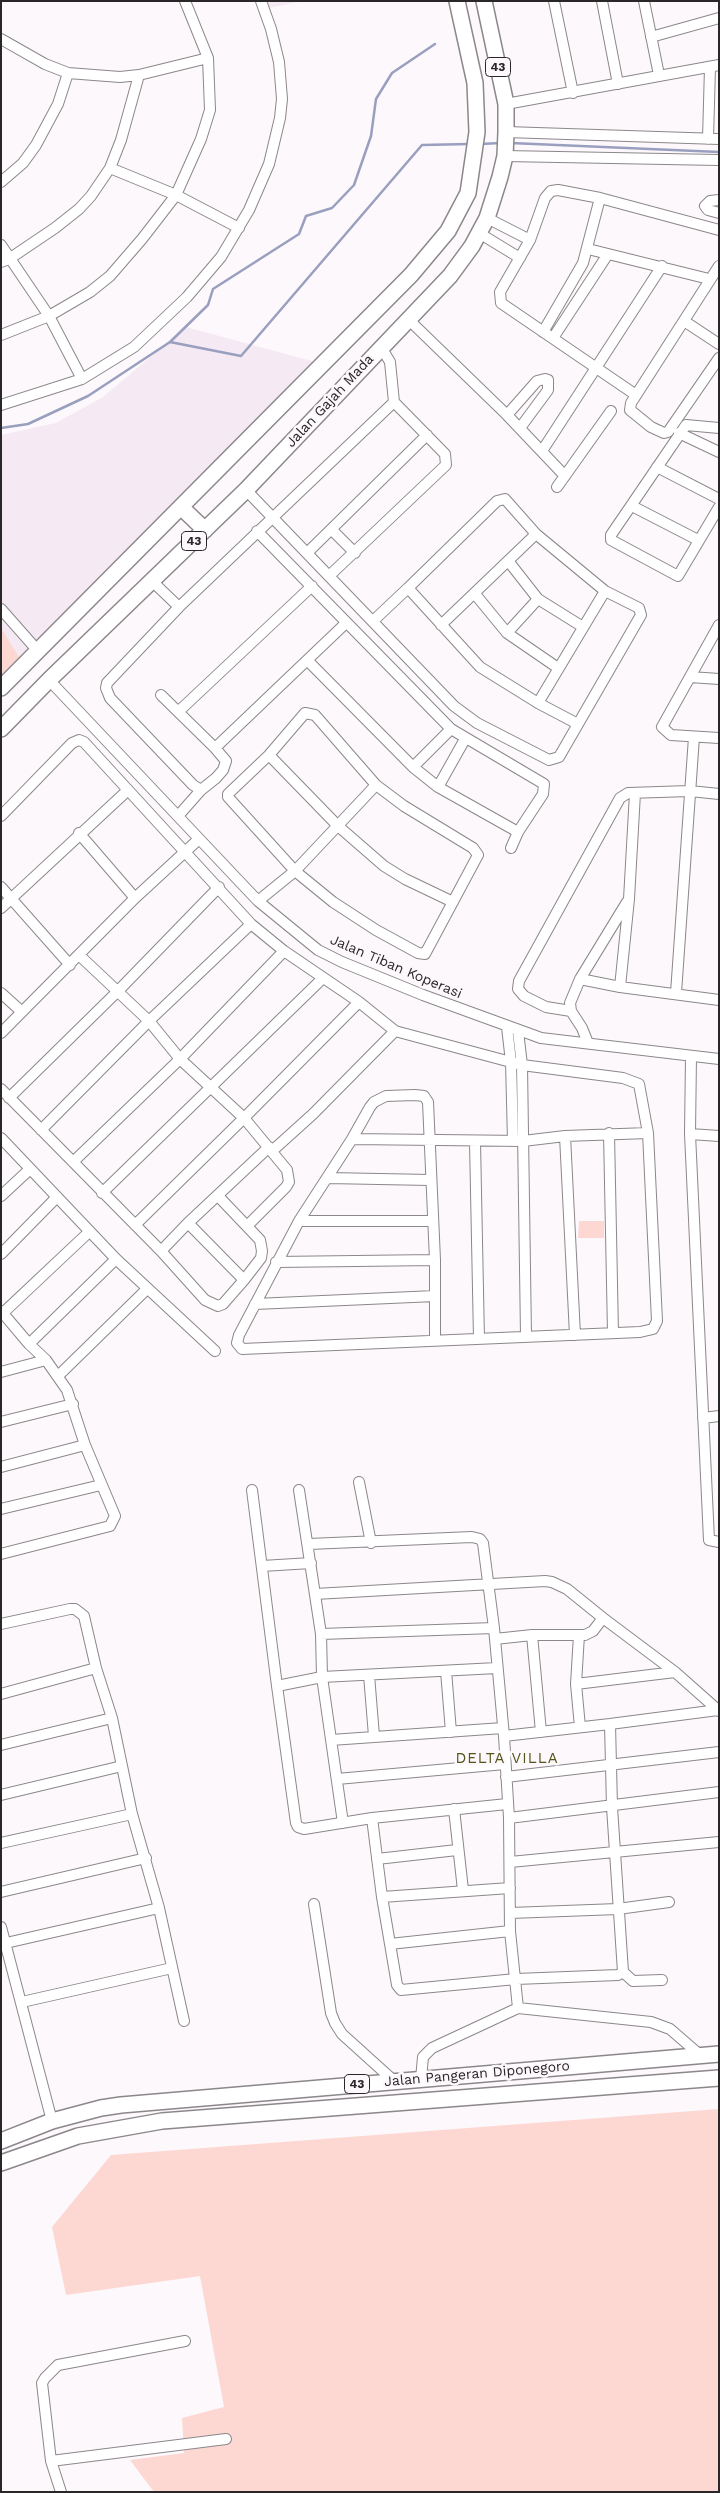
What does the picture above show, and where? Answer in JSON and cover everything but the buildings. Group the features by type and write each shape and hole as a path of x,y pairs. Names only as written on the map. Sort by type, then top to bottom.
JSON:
{"highway":[{"name":"43","path":"1,688 182,508 431,253 448,231 463,206 471,179 477,132 475,83 457,1"},
{"name":"Jalan Gajah Mada","path":"1,729 49,680 153,582 246,490 450,276 479,233 487,218 506,142 506,104 484,1"},
{"path":"182,508 205,530"},
{"name":"Jalan Pangeran Diponegoro","path":"1,2141 52,2121 101,2108 719,2054"},
{"path":"615,2062 618,2085"},
{"name":"Jalan Pangeran Diponegoro","path":"1,2163 78,2136 134,2125 212,2116 719,2078"},
{"path":"212,2116 214,2097"}],"street":[{"path":"1,335 49,316 90,292 110,276 142,240 176,195 201,139 210,110 208,58 186,1"},
{"path":"1,405 82,380 134,347 160,324 221,257 249,210 268,164 276,138 281,109 279,62 272,29 261,1"},
{"path":"554,1 573,93"},
{"path":"602,1 618,84"},
{"path":"644,1 659,75"},
{"path":"651,37 719,18"},
{"path":"1,40 45,64 68,73 120,77 139,75 208,58"},
{"path":"506,104 714,66 708,139"},
{"path":"1,182 23,163 36,145 58,104 68,73"},
{"path":"5,260 79,209 110,168 128,121 139,75"},
{"path":"506,142 719,139"},
{"path":"506,142 719,160"},
{"path":"110,168 176,195 239,228"},
{"path":"636,394 500,301 500,292 530,240 545,198 552,191 600,198 719,230"},
{"path":"543,332 581,269 588,249 600,198"},
{"path":"719,200 710,201 705,206 708,210 719,213"},
{"path":"487,218 530,240"},
{"path":"479,233 520,258"},
{"path":"1,245 5,260 49,316 82,380"},
{"path":"588,249 709,279"},
{"path":"554,338 608,254"},
{"path":"542,452 662,266"},
{"path":"719,266 636,394 630,410 652,427 666,433 672,429 719,358"},
{"path":"408,319 507,415 565,476"},
{"path":"684,322 719,344"},
{"path":"329,576 446,465 445,454 394,402 390,362 381,348"},
{"path":"507,415 537,381 548,380 548,390 520,428"},
{"path":"201,790 110,698 106,688 110,677 257,531 394,402"},
{"path":"557,487 611,411"},
{"path":"719,428 686,425 611,535 611,540 676,576 679,575 719,507"},
{"path":"679,433 719,452"},
{"path":"307,553 427,435"},
{"path":"657,467 719,499"},
{"path":"246,490 461,713 549,760 558,756 576,723 640,621 641,615 639,608 605,591 536,534 512,505 505,499 500,499 373,621"},
{"path":"632,506 698,540"},
{"path":"332,530 355,553"},
{"path":"257,531 451,729 544,784 543,794 518,832 512,848"},
{"path":"441,625 509,562 536,534"},
{"path":"509,562 538,599 583,627"},
{"path":"153,582 179,608"},
{"path":"179,711 312,586"},
{"path":"408,588 480,667 538,703 576,723"},
{"path":"538,703 605,591"},
{"path":"475,594 507,633 558,668"},
{"path":"507,633 538,599"},
{"path":"1,609 38,651"},
{"path":"215,748 346,623"},
{"path":"719,625 662,727 672,735 719,738"},
{"path":"308,661 413,767 438,787 518,832"},
{"path":"690,677 719,679"},
{"name":"Jalan Tiban Koperasi","path":"49,680 258,901 318,950 342,962 518,1031 550,1039 719,1059"},
{"path":"161,695 179,711 226,761 216,778 201,790 178,816"},
{"path":"310,713 315,715 376,785 476,852 477,860 429,950 422,955 376,930 333,902 295,871 228,797 228,794 269,755 300,716 310,713"},
{"path":"413,767 451,729"},
{"path":"676,993 694,737"},
{"path":"438,787 465,739"},
{"path":"1,816 76,741 84,742 90,746 251,924 284,952 359,1002 395,1031 522,1065 634,1080 642,1090 648,1133 657,1321 653,1329 649,1331 575,1335 435,1339 242,1349 237,1343 237,1339 276,1262 299,1221 352,1140 374,1102 386,1096 415,1095 424,1096 428,1102 435,1260 435,1339"},
{"path":"269,755 338,826 392,872 453,902"},
{"path":"258,901 295,871 376,785"},
{"path":"1,908 78,834 128,790"},
{"path":"571,1011 546,1008 524,996 518,989 519,981 620,798 623,794 635,792 690,791 719,794"},
{"path":"620,987 629,899 635,792"},
{"path":"78,834 135,898"},
{"path":"1,1033 80,956 135,898 200,839"},
{"path":"1,887 70,965"},
{"path":"9,1098 118,992 219,887"},
{"path":"588,1043 582,1028 571,1011 570,1003 580,979 629,899"},
{"path":"42,1130 149,1022 251,924"},
{"path":"73,1162 180,1059 284,952"},
{"path":"80,956 149,1022 180,1059 244,1118 287,1170 289,1182 247,1226"},
{"path":"102,1193 323,978"},
{"path":"580,979 620,987 719,1000"},
{"path":"1,993 22,1012"},
{"path":"135,1225 359,1002"},
{"path":"507,1027 518,1141 526,1336"},
{"path":"161,1251 188,1223 313,1114 395,1031"},
{"path":"518,1031 522,1065 518,1141"},
{"path":"692,1056 690,1134 709,1540 719,1542"},
{"path":"1,1088 212,1305 223,1304 244,1280 260,1258 262,1251 260,1240 218,1196"},
{"path":"352,1140 518,1141 609,1133 648,1133"},
{"path":"609,1133 613,1332"},
{"path":"690,1134 719,1136"},
{"path":"565,1136 575,1335"},
{"path":"1,1138 89,1232 146,1289 214,1351"},
{"path":"475,1142 478,1339"},
{"path":"1,1196 30,1168"},
{"path":"328,1178 430,1180"},
{"path":"1,1254 57,1197"},
{"path":"299,1221 433,1221"},
{"path":"188,1223 244,1280"},
{"path":"1,1554 110,1526 115,1516 85,1445 72,1404 58,1376 46,1360 29,1344 2,1312 89,1232"},
{"path":"29,1344 116,1259"},
{"path":"276,1262 435,1260"},
{"path":"58,1376 146,1289"},
{"path":"255,1304 435,1296"},
{"path":"1,1328 13,1326"},
{"path":"1,1372 46,1360"},
{"path":"1,1422 72,1404"},
{"path":"703,1418 719,1416"},
{"path":"1,1467 85,1445"},
{"path":"359,1482 371,1543"},
{"path":"1,1509 101,1485"},
{"path":"252,1490 296,1823 304,1829 372,1818 507,1804"},
{"path":"299,1490 322,1634 322,1677 343,1823"},
{"path":"309,1544 477,1538 483,1543 494,1628 503,1732 509,1818 510,1931 518,2008"},
{"path":"262,1566 311,1563"},
{"path":"315,1594 488,1583 552,1582 567,1589 675,1672 718,1710"},
{"path":"1,1624 75,1609 84,1616 96,1668 112,1718 132,1814 159,1908 184,2021"},
{"path":"495,1639 589,1634 603,1618"},
{"path":"322,1634 494,1628"},
{"path":"578,1635 576,1684 580,1727"},
{"path":"532,1636 541,1732"},
{"path":"1,1694 96,1668"},
{"path":"277,1686 322,1677 497,1668"},
{"path":"446,1671 451,1732"},
{"path":"576,1684 675,1672"},
{"path":"369,1675 374,1736"},
{"path":"331,1740 451,1732 541,1732 718,1710"},
{"path":"1,1745 112,1718"},
{"path":"610,1724 612,1806 623,1972 633,1981 662,1980"},
{"path":"506,1777 719,1752"},
{"path":"337,1779 505,1764"},
{"path":"1,1794 122,1766"},
{"path":"509,1818 719,1792"},
{"path":"454,1809 463,1890"},
{"path":"1,1843 132,1814"},
{"path":"372,1818 382,1897 398,1986 401,1990 516,1979 618,1975 623,1972"},
{"path":"510,1862 719,1842"},
{"path":"377,1859 458,1850"},
{"path":"1,1892 146,1858"},
{"path":"382,1897 510,1888"},
{"path":"510,1913 618,1909 670,1902"},
{"path":"314,1904 335,2023 342,2034 394,2081"},
{"path":"6,1942 159,1908"},
{"path":"1,1927 52,2121"},
{"path":"390,1944 510,1931"},
{"path":"22,2002 172,1968"},
{"path":"421,2079 424,2056 432,2048 518,2008 651,2022 670,2029 700,2055"},
{"path":"61,2492 51,2462 42,2383 58,2365 185,2341"},
{"path":"51,2462 226,2439"}],"shaded area":[{"path":"265,1 302,1 269,8"},
{"path":"186,327 319,363 1,682 1,435 56,423 103,397"},
{"path":"1,628 22,662 1,682"},
{"path":"579,1221 604,1221 604,1238 578,1238"},
{"path":"719,2109 719,2492 154,2492 130,2460 184,2453 182,2418 224,2407 200,2276 66,2295 52,2227 111,2155"}],"waterway":[{"path":"1,428 28,424 88,396 170,342 208,305 213,289 299,234 306,216 332,208 354,185 371,136 376,99 392,73 435,44"},
{"path":"481,144 500,143"},
{"path":"511,143 719,152"},
{"path":"170,342 241,356 422,145 470,144"}],"district":[{"name":"DELTA VILLA","path":"507,1759"}]}
